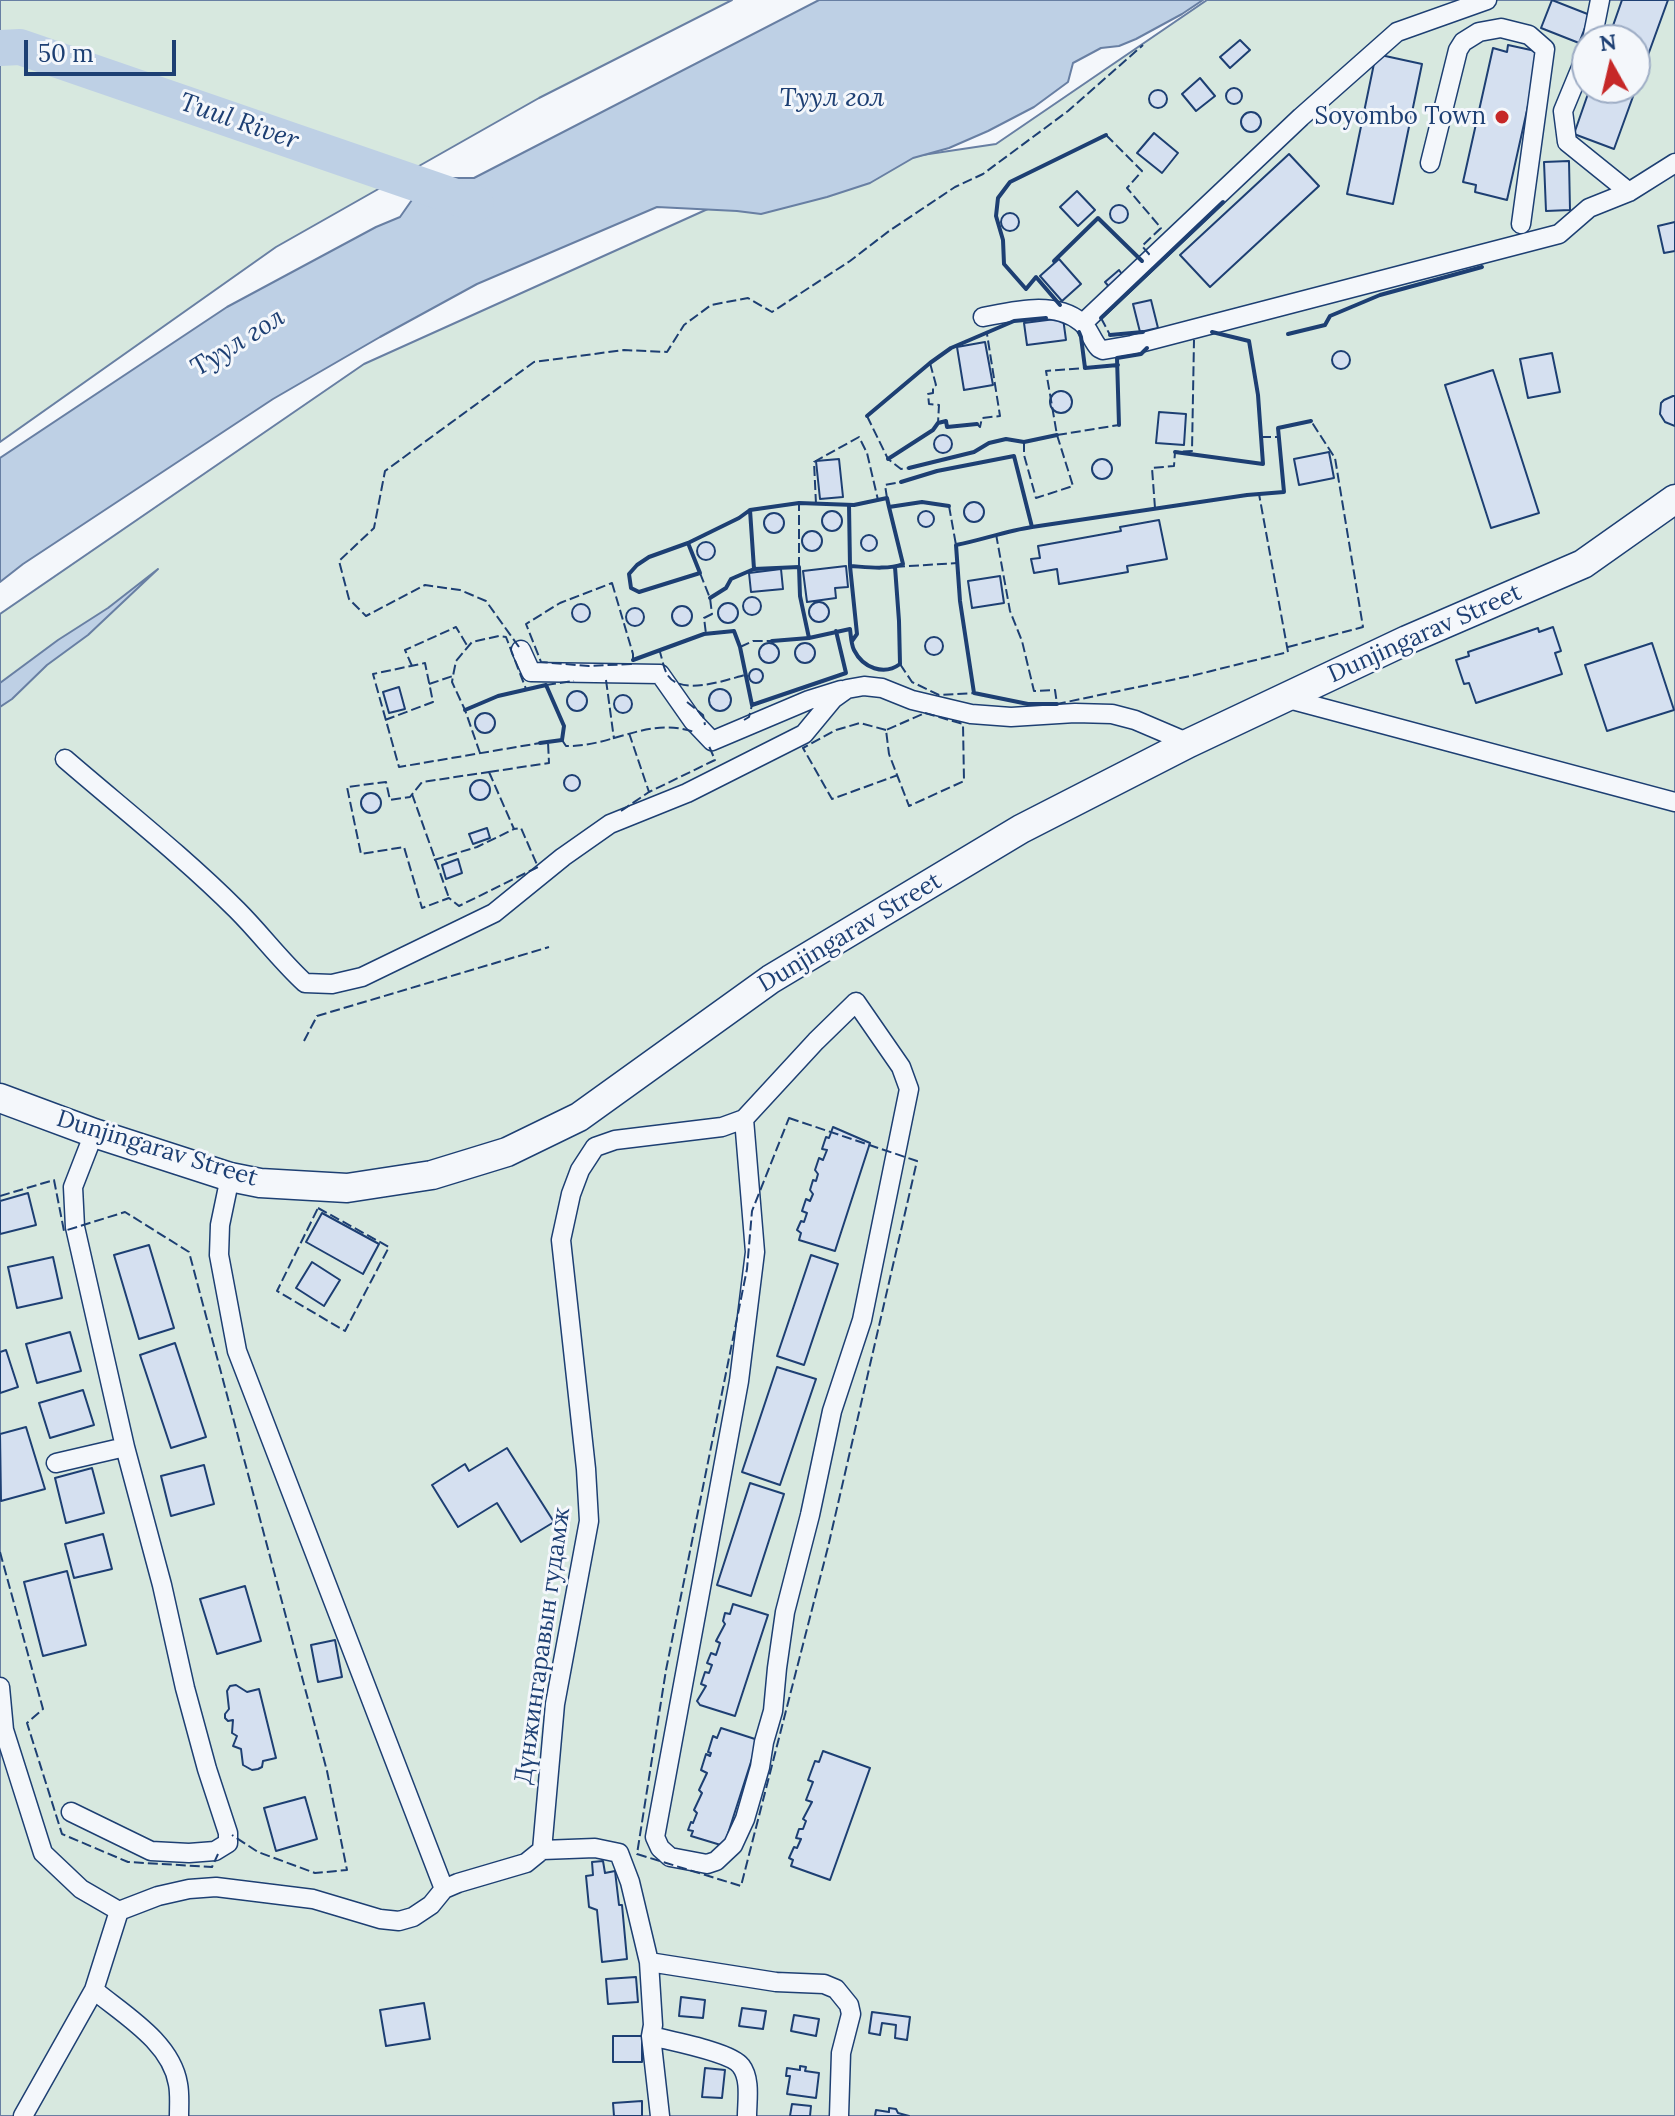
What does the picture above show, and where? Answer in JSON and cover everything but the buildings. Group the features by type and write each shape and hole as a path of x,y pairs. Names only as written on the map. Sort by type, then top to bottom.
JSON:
{"main road":[{"name":"Dunjingarav Street","path":"0,1098 94,1133 230,1177 260,1183 347,1188 432,1175 507,1152 579,1117 771,979 1021,829 1189,743 1407,640 1583,564 1675,499"}],"street":[{"path":"1083,323 1301,117 1397,32 1487,0"},
{"path":"1595,24 1600,0"},
{"path":"1430,163 1458,50 1463,42 1479,32 1501,28 1529,35 1545,49 1521,224"},
{"path":"1571,92 1563,111 1567,142 1629,192"},
{"path":"983,317 1017,310 1043,309 1063,313 1083,323 1095,345 1103,350 1184,333 1559,234 1589,208 1629,192 1675,163"},
{"path":"521,650 531,672 660,674 693,721 712,741 809,700 864,686 882,688 912,700 971,714 1011,717 1112,714 1135,720 1189,743"},
{"path":"65,759 238,911 280,960 305,983 332,984 362,977 494,913 563,857 610,824 687,793 804,734 833,699 847,689"},
{"path":"1285,698 1675,802"},
{"path":"579,1117 595,1147 615,1140 722,1127 744,1119 856,1002 901,1067 909,1089 862,1320 832,1411 785,1612 773,1711 760,1767 745,1819 733,1845 716,1861 707,1864 670,1857 660,1848 655,1837 745,1338 755,1252 744,1119"},
{"path":"71,1812 151,1851 215,1851 228,1843 228,1833 185,1688 162,1585 125,1447 75,1227 73,1187 94,1133"},
{"name":"Дүнжингаравын гудамж","path":"542,1850 555,1704 589,1521 561,1240 571,1194 580,1170 595,1147"},
{"path":"230,1177 220,1225 219,1255 237,1351 444,1889"},
{"path":"56,1463 125,1447"},
{"path":"0,1687 4,1730 43,1853 81,1889 119,1911"},
{"path":"119,1911 158,1896 216,1887 313,1899 380,1919 399,1921 413,1917 431,1905 444,1889 526,1863 542,1850 595,1848 619,1853 630,1882 649,1962 651,2036 660,2116"},
{"path":"23,2116 94,1990 119,1911"},
{"path":"649,1962 752,1979 824,1984 836,1989 849,2005 851,2014 841,2053 839,2116"},
{"path":"94,1990 148,2035 170,2061 178,2081 179,2116"},
{"path":"651,2036 731,2057 742,2066 746,2080 747,2116"}],"shaded area":[{"path":"0,0 732,0 539,98 276,247 0,442"},
{"path":"1207,0 1675,0 1675,2116 0,2116 0,614 364,364 781,176 996,144"}],"water":[{"name":"Туул гол","path":"819,0 1203,0 1136,39 1119,46 1101,48 1073,63 1068,82 1034,107 949,148 913,158 870,183 761,214 657,207 477,284 273,399 0,582 0,458 227,307 400,217 414,197 446,178 474,178"},
{"path":"158,569 88,635 47,665 0,707 0,683"}],"waterway":[{"name":"Tuul River","path":"0,48 20,47 476,204"}],"fence":[{"path":"519,647 486,601 460,590 425,585 366,616 349,599 339,561 374,528 385,471 534,362 624,350 667,352 684,325 711,305 748,298 772,312 955,187 983,174 1068,111 1143,45"},
{"path":"1106,135 1142,171 1127,188 1161,228 1142,246 1148,255"},
{"path":"1101,318 1110,335"},
{"path":"977,424 980,427 982,418 1000,416 987,334"},
{"path":"1155,508 1152,468 1174,466 1175,452 1192,451 1194,340"},
{"path":"930,363 936,385 933,393 928,394 929,404 939,405 938,423"},
{"path":"1024,442 1024,455 1036,498 1073,486 1057,435 1046,371 1085,368"},
{"path":"867,416 888,459 901,469 909,468"},
{"path":"1288,647 1363,627 1335,458 1311,421"},
{"path":"1057,435 1119,425"},
{"path":"816,504 814,462 859,437 867,453 878,500"},
{"path":"1261,437 1279,437"},
{"path":"887,498 885,485 901,482"},
{"path":"996,534 1010,611 1022,641 1034,691 1055,690 1057,704 1288,652 1259,494"},
{"path":"799,503 799,567"},
{"path":"949,506 956,545"},
{"path":"895,567 957,563"},
{"path":"700,573 710,598 712,614 704,618 706,634"},
{"path":"612,583 633,654 631,664 589,666 541,662 526,624 560,603 612,583"},
{"path":"412,666 405,650 456,627 468,647"},
{"path":"480,753 452,682 456,661 472,642 506,637 526,689"},
{"path":"740,647 753,641 772,641"},
{"path":"659,649 667,674 682,685 703,685 745,675"},
{"path":"385,720 433,702 425,663 373,674 399,767 540,743"},
{"path":"900,664 912,682 939,695 974,693"},
{"path":"429,684 453,676"},
{"path":"606,680 614,739"},
{"path":"546,685 574,681"},
{"path":"687,702 703,715 705,725"},
{"path":"744,720 749,717 752,705"},
{"path":"925,713 963,724 964,781 909,806 889,754 886,730 925,713"},
{"path":"886,730 860,723 836,730 803,748 832,799 898,775"},
{"path":"562,740 566,746 583,745 661,728 694,732"},
{"path":"629,733 649,792 715,760 709,746"},
{"path":"489,772 549,763 548,742"},
{"path":"489,772 514,829 521,828 538,867 459,906 449,898 422,908 404,847 361,854 347,787 386,782 390,800 410,797 422,782 489,772"},
{"path":"621,811 649,792"},
{"path":"412,794 449,898"},
{"path":"434,860 477,847 514,829"},
{"path":"304,1041 317,1016 549,947"},
{"path":"789,1118 917,1161 828,1547 741,1886 637,1854 666,1670 747,1269 752,1211 789,1118"},
{"path":"0,1196 54,1180 64,1231 125,1212 189,1252 327,1771 347,1870 315,1873 258,1852 232,1835"},
{"path":"318,1208 389,1247 345,1331 277,1291 318,1208"},
{"path":"0,1552 43,1709 27,1723 62,1834 128,1862 212,1867 218,1854"}],"wall":[{"path":"1060,305 1036,277 1026,289 1004,264 1003,240 996,216 998,198 1010,182 1106,135"},
{"path":"1101,318 1223,202"},
{"path":"1054,261 1098,218 1142,261"},
{"path":"1288,334 1325,325 1330,316 1380,295 1482,267"},
{"path":"867,416 951,348 1014,321 1046,318"},
{"path":"1079,332 1085,368 1118,365"},
{"path":"1110,335 1143,332"},
{"path":"1175,452 1263,464 1258,395 1249,341 1212,332"},
{"path":"1119,425 1117,358 1141,354 1147,348"},
{"path":"888,459 933,430 938,423 946,421 947,427 977,424"},
{"path":"1032,527 1284,492 1278,428 1311,421"},
{"path":"909,468 974,452 989,443 1006,439 1024,442 1057,435"},
{"path":"901,482 937,471 1014,456 1032,527 956,545 960,601 974,693 1028,704 1057,704"},
{"path":"688,543 700,573 639,592 631,588 629,574 649,557 688,543 750,510 799,503 854,505 887,498 889,507 922,502 949,506"},
{"path":"849,505 850,566 890,567 903,564 889,507"},
{"path":"750,510 754,569"},
{"path":"850,566 857,634 852,641"},
{"path":"710,598 726,588 731,579 754,569 799,567 800,596 809,638"},
{"path":"772,641 809,638 850,629 854,650 868,666 881,670 894,668 900,664 895,567"},
{"path":"633,660 704,634 734,631 752,705 846,673 836,631"},
{"path":"465,710 498,696 546,685 564,726 562,740 540,743"}],"place":[{"name":"Soyombo Town","path":"1502,117"}]}
